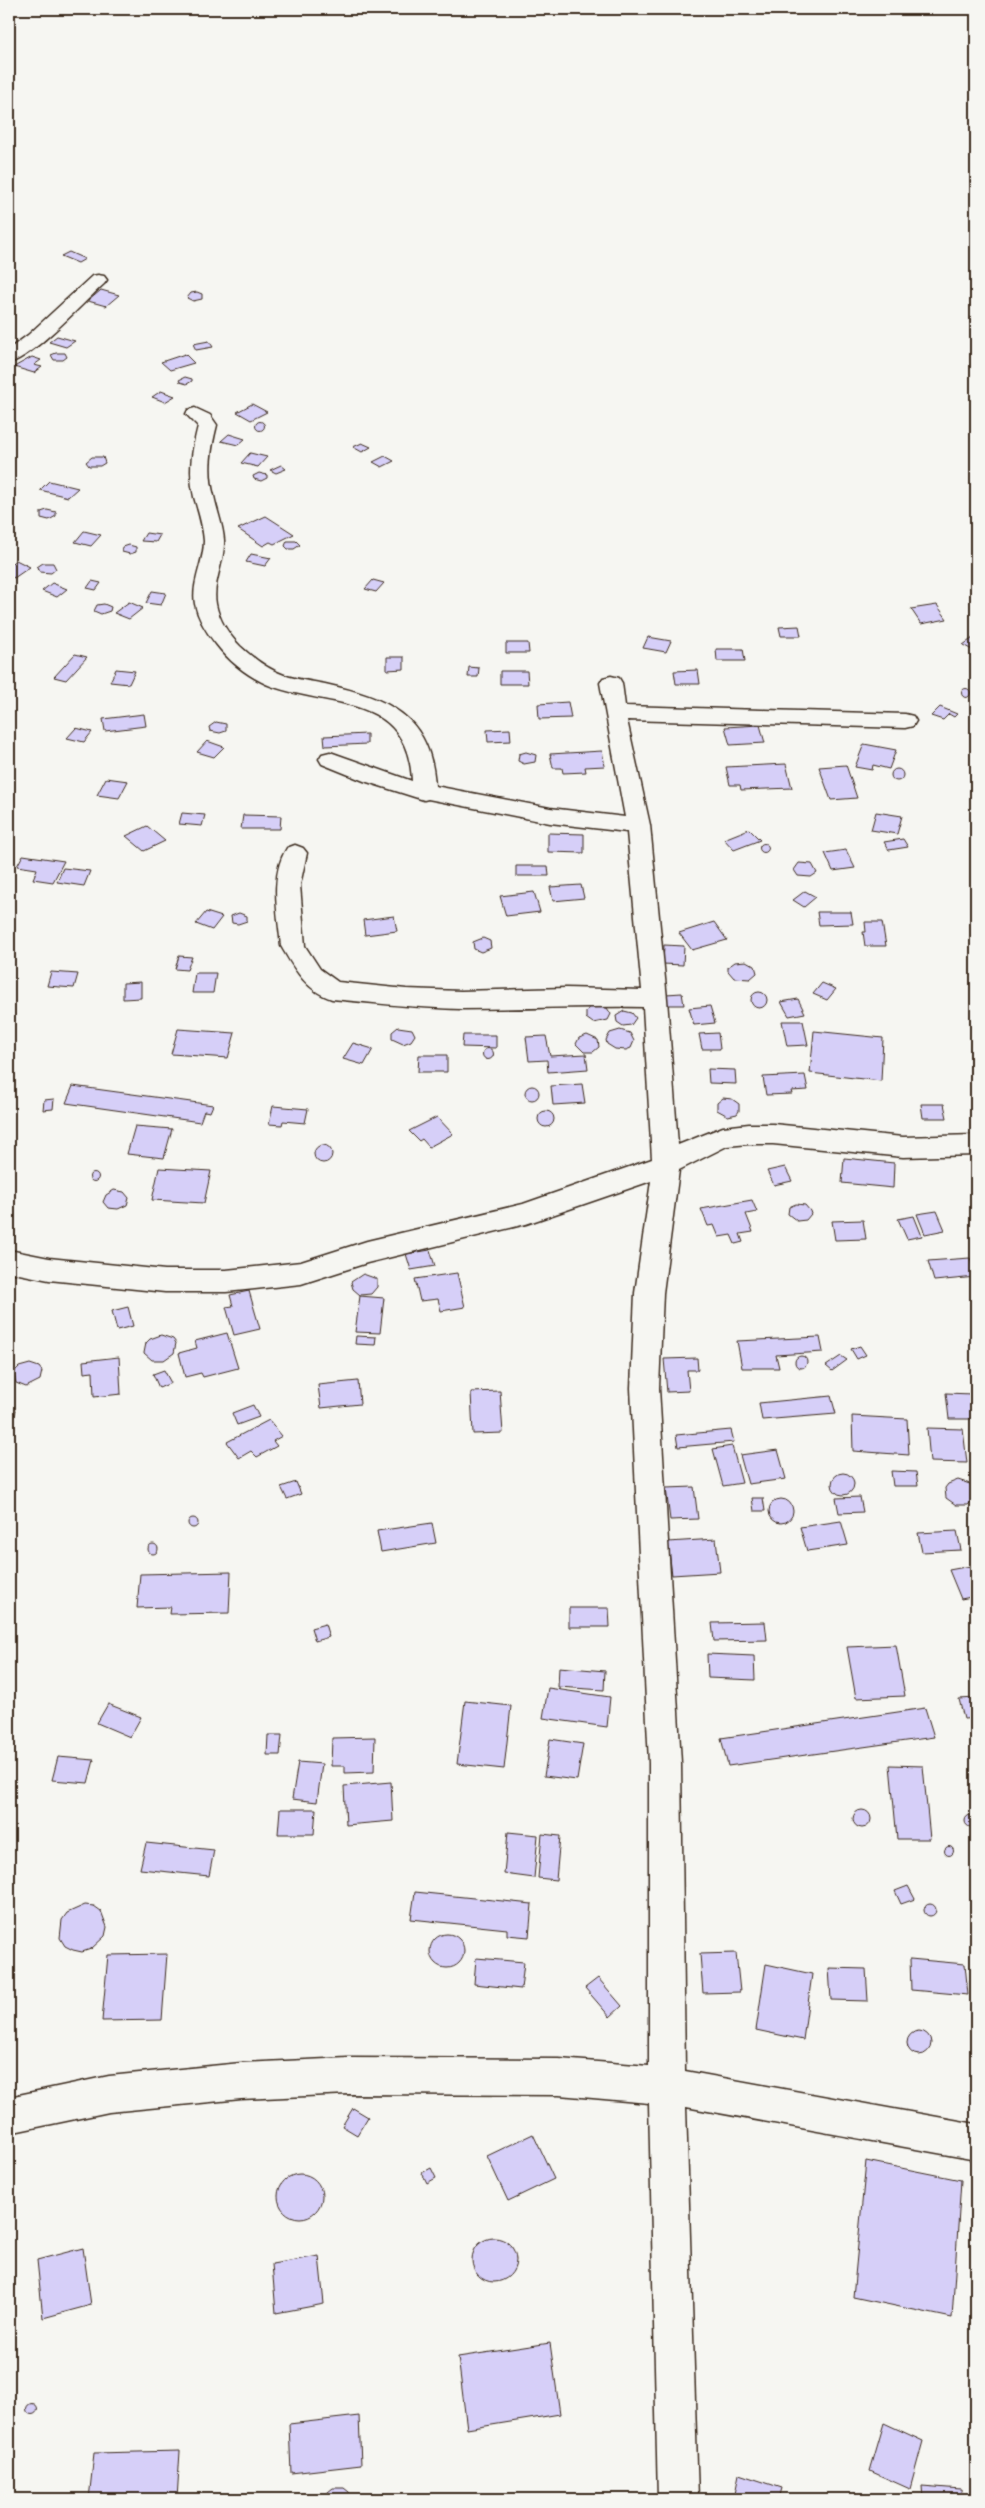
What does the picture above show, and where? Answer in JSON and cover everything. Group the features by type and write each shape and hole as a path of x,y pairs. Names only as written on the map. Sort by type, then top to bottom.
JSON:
{"street":[{"path":"9,358 34,339 98,280"},
{"path":"195,414 208,425 200,463 201,482 210,516 214,553 206,580 205,594 206,610 216,627 236,656 254,670 288,684 363,701 401,720 416,740 422,756 424,792"},
{"path":"611,683 615,713 638,825 655,999 666,1165 649,1293 645,1388 665,1763 667,2086 678,2499"},
{"path":"615,713 905,721"},
{"path":"330,759 382,781 424,792 535,813 638,825"},
{"path":"295,854 288,885 293,946 311,975 332,990 406,998 461,1000 566,997 655,999"},
{"path":"9,1261 49,1269 165,1281 226,1281 301,1273 368,1252 526,1214 666,1165 686,1153 723,1137 773,1134 903,1146 976,1145"},
{"path":"9,2114 109,2094 241,2080 348,2076 559,2077 667,2086 976,2142"}],"building":[{"path":"69,252 85,259 78,263 61,256"},
{"path":"101,290 119,295 106,306 88,301"},
{"path":"197,292 202,294 202,299 193,301 187,298 191,293"},
{"path":"57,336 75,341 66,347 49,342"},
{"path":"209,341 213,347 196,350 193,344"},
{"path":"65,353 67,357 63,360 54,360 51,355"},
{"path":"185,354 194,363 170,370 161,362"},
{"path":"32,357 41,360 34,365 42,367 34,373 14,367"},
{"path":"185,377 192,379 192,381 187,384 180,382 179,380"},
{"path":"161,391 175,396 165,402 152,397"},
{"path":"252,404 267,412 251,420 237,412"},
{"path":"260,422 264,426 260,430 256,426"},
{"path":"229,434 245,439 238,445 221,441"},
{"path":"362,443 371,447 362,452 353,447"},
{"path":"250,453 267,457 258,467 241,463"},
{"path":"385,456 394,461 382,467 373,462"},
{"path":"92,457 103,457 105,463 100,466 89,466 86,462"},
{"path":"281,465 286,469 276,473 270,470"},
{"path":"259,473 267,475 267,478 261,481 254,479 253,476"},
{"path":"49,481 78,488 68,497 40,490"},
{"path":"47,510 56,512 56,516 49,520 41,518 41,512"},
{"path":"266,516 294,534 274,544 270,542 263,546 238,529"},
{"path":"84,531 101,535 91,546 75,542"},
{"path":"146,533 160,535 156,542 141,541"},
{"path":"287,541 296,541 300,545 294,549 288,549 285,546"},
{"path":"129,545 136,547 136,552 130,554 122,552 123,547"},
{"path":"251,554 271,558 265,566 246,562"},
{"path":"16,560 30,567 14,578 9,575 9,565"},
{"path":"43,563 53,563 56,569 51,573 40,572 37,567"},
{"path":"373,580 384,583 376,592 365,589"},
{"path":"92,581 101,583 96,590 87,588"},
{"path":"52,583 67,589 57,597 42,591"},
{"path":"152,591 166,593 161,605 146,603"},
{"path":"129,602 143,608 129,619 114,613"},
{"path":"104,604 111,607 110,611 101,614 94,611 97,605"},
{"path":"937,605 947,619 921,624 911,609"},
{"path":"799,626 801,636 781,636 779,627"},
{"path":"976,636 976,649 974,651 963,645"},
{"path":"648,637 671,641 666,652 643,648"},
{"path":"506,643 528,643 529,653 506,653"},
{"path":"716,649 743,649 745,661 717,661"},
{"path":"75,654 87,657 66,680 54,677"},
{"path":"387,657 404,657 404,669 387,670"},
{"path":"469,667 479,668 478,677 468,677"},
{"path":"116,669 135,671 129,684 110,682"},
{"path":"698,670 700,684 676,684 674,671"},
{"path":"500,671 527,671 528,684 500,684"},
{"path":"966,688 971,693 966,698 961,693"},
{"path":"568,702 571,718 539,719 538,704"},
{"path":"940,707 957,714 954,717 949,714 943,720 931,716"},
{"path":"144,714 146,726 105,731 103,719"},
{"path":"216,722 226,724 226,731 220,733 210,731 209,727"},
{"path":"760,725 765,743 730,745 725,727"},
{"path":"76,728 92,732 84,742 67,738"},
{"path":"510,729 511,741 488,742 487,730"},
{"path":"367,734 367,744 325,746 324,736"},
{"path":"207,741 224,747 214,757 197,752"},
{"path":"864,744 896,750 889,769 873,765 872,770 855,767"},
{"path":"602,751 605,766 585,767 586,772 563,773 562,768 553,768 550,754"},
{"path":"526,752 536,755 535,762 524,764 518,761 519,754"},
{"path":"786,764 792,788 741,790 740,785 730,785 726,767"},
{"path":"846,765 857,798 831,800 819,767"},
{"path":"897,769 903,775 897,781 891,775"},
{"path":"106,778 128,781 119,798 97,795"},
{"path":"876,812 902,816 897,834 871,830"},
{"path":"182,813 205,815 202,826 179,824"},
{"path":"243,815 281,816 280,829 241,829"},
{"path":"147,826 165,841 144,851 126,836"},
{"path":"749,829 760,840 734,850 724,839"},
{"path":"548,833 584,834 584,853 548,852"},
{"path":"903,839 908,847 889,850 884,842"},
{"path":"764,844 768,848 764,852 760,848"},
{"path":"846,850 855,868 833,871 825,853"},
{"path":"23,855 64,861 53,882 33,879 37,869 17,866"},
{"path":"799,863 812,864 817,873 811,877 798,876 794,870"},
{"path":"516,866 548,866 549,876 516,876"},
{"path":"63,868 90,871 84,886 57,882"},
{"path":"581,885 584,898 553,901 550,887"},
{"path":"805,891 816,897 804,907 793,900"},
{"path":"534,892 540,912 506,916 500,896"},
{"path":"206,912 222,917 212,930 196,924"},
{"path":"817,912 851,912 853,924 819,925"},
{"path":"239,913 247,916 247,921 238,924 232,923 231,916"},
{"path":"394,916 397,931 365,935 363,920"},
{"path":"714,922 727,940 692,950 679,933"},
{"path":"865,922 882,922 886,946 865,946 863,932 866,932"},
{"path":"483,938 490,941 491,948 481,952 474,949 473,942"},
{"path":"664,945 684,946 683,965 663,964"},
{"path":"179,956 192,957 187,970 175,969"},
{"path":"746,961 755,966 757,973 750,979 734,978 728,971 728,967 735,962"},
{"path":"51,972 78,974 74,988 47,986"},
{"path":"195,973 216,973 213,993 192,993"},
{"path":"141,982 141,998 123,999 123,983"},
{"path":"822,983 836,989 827,1000 813,994"},
{"path":"759,992 767,1000 759,1008 751,1000"},
{"path":"682,993 684,1005 668,1005 666,994"},
{"path":"798,999 805,1013 789,1016 781,1002"},
{"path":"592,1006 607,1008 611,1014 608,1020 593,1023 586,1018 586,1011"},
{"path":"710,1006 715,1023 694,1025 689,1008"},
{"path":"624,1011 632,1013 636,1018 631,1025 623,1026 617,1022 616,1016"},
{"path":"782,1021 803,1021 808,1045 787,1046"},
{"path":"398,1027 412,1029 415,1035 411,1041 403,1044 392,1039 392,1032"},
{"path":"178,1029 235,1033 228,1058 171,1054"},
{"path":"620,1030 630,1033 634,1041 631,1048 626,1050 615,1049 607,1044 606,1040 610,1033"},
{"path":"814,1031 883,1038 881,1081 810,1073"},
{"path":"718,1033 720,1049 702,1049 699,1034"},
{"path":"463,1035 496,1035 496,1048 462,1047"},
{"path":"587,1035 598,1040 599,1047 593,1052 584,1052 576,1044 579,1038"},
{"path":"546,1036 550,1056 586,1054 588,1069 548,1072 547,1060 529,1061 526,1037"},
{"path":"353,1043 373,1049 364,1065 343,1059"},
{"path":"486,1049 490,1049 493,1054 492,1058 486,1059 483,1056 483,1052"},
{"path":"419,1055 447,1055 447,1072 418,1072"},
{"path":"708,1069 735,1070 736,1084 709,1083"},
{"path":"805,1075 808,1090 791,1091 792,1094 766,1095 763,1077"},
{"path":"582,1084 585,1103 553,1105 551,1086"},
{"path":"73,1086 213,1105 210,1112 204,1111 200,1122 66,1103"},
{"path":"529,1086 535,1086 539,1093 535,1100 529,1100 525,1096 525,1090"},
{"path":"723,1098 732,1099 739,1104 737,1114 728,1116 717,1110 717,1103"},
{"path":"54,1099 53,1109 43,1110 44,1100"},
{"path":"921,1104 944,1104 947,1118 923,1118"},
{"path":"273,1106 308,1109 305,1123 283,1121 282,1125 269,1124"},
{"path":"543,1111 549,1111 554,1116 552,1125 543,1127 538,1122 538,1116"},
{"path":"437,1117 453,1134 429,1147 422,1139 419,1141 409,1131"},
{"path":"135,1126 172,1129 164,1158 127,1154"},
{"path":"323,1145 329,1148 332,1154 329,1160 323,1163 317,1160 314,1154 317,1148"},
{"path":"844,1158 894,1163 893,1188 842,1183"},
{"path":"785,1167 792,1181 774,1185 767,1171"},
{"path":"159,1168 211,1171 204,1203 152,1200"},
{"path":"94,1173 98,1177 94,1181 90,1177"},
{"path":"114,1190 124,1192 129,1198 127,1205 118,1209 108,1208 103,1202 106,1195"},
{"path":"752,1200 757,1212 746,1214 753,1232 740,1234 743,1242 735,1244 731,1235 719,1237 714,1225 708,1226 701,1209"},
{"path":"796,1204 805,1205 810,1211 811,1214 806,1220 797,1221 788,1214 789,1207"},
{"path":"937,1211 945,1230 925,1234 917,1214"},
{"path":"914,1216 922,1236 907,1239 898,1219"},
{"path":"863,1220 866,1239 835,1240 832,1221"},
{"path":"430,1250 435,1266 411,1270 406,1254"},
{"path":"970,1258 976,1277 934,1281 928,1261"},
{"path":"457,1273 465,1307 441,1311 438,1299 420,1301 415,1279"},
{"path":"363,1274 377,1279 377,1287 371,1294 360,1295 353,1289 351,1282"},
{"path":"249,1291 260,1329 234,1335 226,1307 233,1306 230,1295"},
{"path":"360,1296 384,1298 380,1333 355,1332"},
{"path":"128,1307 133,1326 117,1330 112,1311"},
{"path":"227,1333 238,1368 203,1377 201,1373 185,1377 179,1353 197,1348 195,1341"},
{"path":"161,1335 173,1339 176,1343 174,1353 164,1360 152,1360 144,1353 146,1343 150,1339"},
{"path":"356,1336 376,1337 375,1345 355,1344"},
{"path":"820,1337 823,1352 776,1355 779,1368 742,1368 737,1341"},
{"path":"860,1346 866,1355 857,1359 851,1349"},
{"path":"803,1356 806,1357 806,1367 799,1368 796,1367 795,1360 796,1357"},
{"path":"841,1356 847,1360 832,1371 826,1366"},
{"path":"119,1357 121,1394 94,1397 93,1372 84,1373 83,1361"},
{"path":"697,1358 698,1370 687,1370 689,1391 667,1392 664,1359"},
{"path":"30,1364 39,1367 42,1371 40,1380 26,1387 16,1383 15,1371 19,1367"},
{"path":"164,1370 171,1383 159,1388 153,1374"},
{"path":"358,1381 360,1404 321,1408 318,1385"},
{"path":"500,1391 503,1433 473,1434 471,1392"},
{"path":"946,1393 972,1394 976,1419 949,1419"},
{"path":"831,1396 836,1414 762,1420 759,1403"},
{"path":"9,1404 16,1410 14,1416 9,1420"},
{"path":"253,1405 259,1417 237,1425 232,1413"},
{"path":"852,1416 907,1419 909,1455 853,1451"},
{"path":"269,1420 282,1436 273,1441 277,1446 257,1457 251,1451 239,1458 227,1442"},
{"path":"927,1428 963,1429 967,1463 930,1462"},
{"path":"731,1430 734,1442 678,1447 676,1435"},
{"path":"732,1446 742,1483 723,1486 713,1449"},
{"path":"778,1450 786,1479 748,1484 740,1455"},
{"path":"891,1471 916,1472 918,1486 893,1486"},
{"path":"843,1473 851,1476 854,1484 851,1492 843,1495 835,1492 832,1484 835,1476"},
{"path":"958,1480 970,1484 974,1488 975,1498 968,1505 956,1505 946,1498 945,1488 948,1484"},
{"path":"296,1482 301,1494 287,1499 281,1487"},
{"path":"694,1487 698,1519 670,1520 666,1488"},
{"path":"860,1497 863,1512 839,1513 836,1498"},
{"path":"752,1498 763,1498 765,1511 754,1511"},
{"path":"781,1499 789,1503 793,1511 789,1519 781,1523 773,1519 769,1511 773,1503"},
{"path":"193,1518 198,1523 193,1528 188,1523"},
{"path":"841,1521 848,1545 807,1551 800,1527"},
{"path":"432,1523 436,1543 381,1552 377,1531"},
{"path":"957,1531 961,1550 922,1552 918,1533"},
{"path":"716,1539 720,1572 672,1575 668,1542"},
{"path":"153,1544 158,1549 153,1554 148,1549"},
{"path":"976,1565 976,1596 961,1599 949,1570"},
{"path":"231,1572 229,1613 170,1614 171,1607 137,1608 140,1574"},
{"path":"569,1608 609,1608 610,1627 569,1627"},
{"path":"765,1622 767,1640 714,1641 712,1623"},
{"path":"325,1624 329,1637 315,1641 311,1628"},
{"path":"896,1645 905,1696 856,1698 847,1647"},
{"path":"707,1654 754,1656 755,1680 708,1678"},
{"path":"559,1667 605,1671 604,1690 558,1687"},
{"path":"548,1688 610,1697 607,1727 543,1718"},
{"path":"976,1698 976,1718 964,1719 959,1699"},
{"path":"465,1701 511,1706 504,1769 457,1764"},
{"path":"108,1704 141,1717 130,1737 97,1723"},
{"path":"925,1708 934,1737 728,1766 721,1738"},
{"path":"268,1735 282,1735 280,1755 267,1755"},
{"path":"375,1737 374,1772 345,1773 345,1766 331,1766 332,1738"},
{"path":"550,1739 583,1744 577,1780 544,1776"},
{"path":"58,1757 94,1760 88,1783 52,1780"},
{"path":"298,1762 322,1764 317,1802 292,1799"},
{"path":"890,1765 923,1766 930,1839 897,1839"},
{"path":"391,1782 393,1821 346,1825 344,1786"},
{"path":"280,1809 316,1809 314,1834 278,1834"},
{"path":"862,1810 868,1813 871,1819 868,1825 862,1828 856,1825 853,1819 856,1813"},
{"path":"973,1815 976,1816 976,1826 969,1827 966,1826 965,1819 966,1816"},
{"path":"508,1832 538,1835 534,1878 504,1874"},
{"path":"542,1834 560,1836 556,1880 538,1878"},
{"path":"146,1843 214,1850 209,1876 140,1869"},
{"path":"949,1847 953,1851 949,1855 945,1851"},
{"path":"908,1886 915,1899 901,1904 895,1891"},
{"path":"415,1892 532,1904 529,1937 507,1935 507,1929 411,1919"},
{"path":"930,1904 936,1910 930,1916 924,1910"},
{"path":"85,1905 94,1906 101,1911 107,1927 105,1936 91,1949 82,1952 65,1946 60,1938 62,1920 67,1913"},
{"path":"447,1934 454,1935 459,1939 463,1944 463,1958 459,1963 454,1967 447,1968 440,1967 435,1963 431,1958 430,1951 431,1944 435,1939 440,1935"},
{"path":"736,1953 740,1992 703,1993 700,1954"},
{"path":"167,1954 162,2020 102,2021 108,1955"},
{"path":"476,1958 524,1962 521,1989 474,1984"},
{"path":"910,1959 965,1964 968,1995 911,1990"},
{"path":"766,1964 812,1974 803,2040 756,2030"},
{"path":"829,1968 866,1969 868,2001 831,2000"},
{"path":"598,1978 622,2006 610,2017 585,1988"},
{"path":"919,2031 928,2034 931,2043 928,2052 919,2055 910,2052 907,2043 910,2034"},
{"path":"353,2108 368,2117 357,2135 342,2126"},
{"path":"533,2134 554,2179 508,2201 487,2156"},
{"path":"866,2161 961,2180 952,2318 853,2297"},
{"path":"431,2168 436,2178 427,2183 422,2173"},
{"path":"304,2174 316,2180 321,2187 321,2205 316,2212 309,2217 296,2218 284,2212 279,2205 278,2192 284,2180 291,2175"},
{"path":"490,2238 498,2238 510,2244 516,2260 510,2276 498,2282 490,2282 478,2276 472,2264 472,2256 478,2244"},
{"path":"83,2248 91,2305 43,2318 37,2260"},
{"path":"319,2256 324,2304 276,2313 272,2264"},
{"path":"550,2343 560,2414 467,2429 458,2357"},
{"path":"30,2404 34,2404 37,2409 36,2413 30,2414 27,2411 27,2407"},
{"path":"359,2416 361,2465 291,2473 289,2424"},
{"path":"884,2423 923,2441 910,2489 870,2471"},
{"path":"180,2451 177,2499 89,2499 94,2453"},
{"path":"739,2474 782,2488 779,2499 734,2499"},
{"path":"922,2486 961,2489 962,2499 923,2499"},
{"path":"333,2488 344,2488 349,2492 352,2499 324,2499"}]}
